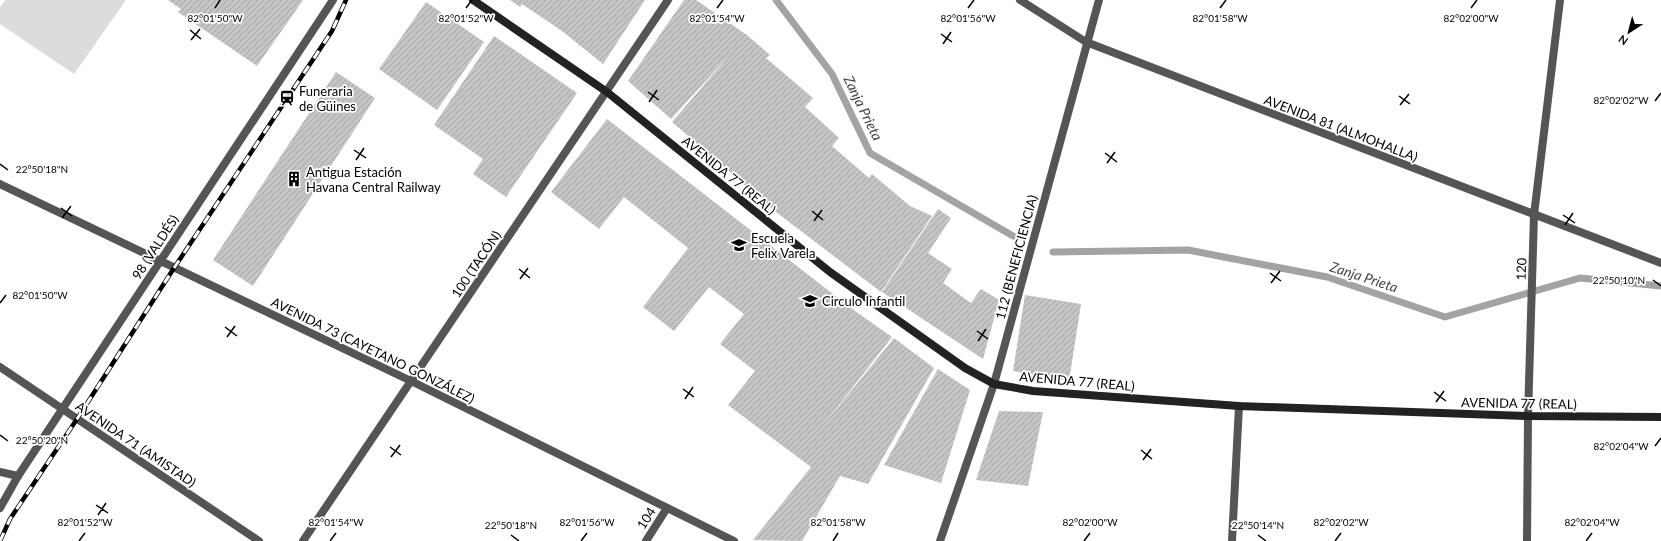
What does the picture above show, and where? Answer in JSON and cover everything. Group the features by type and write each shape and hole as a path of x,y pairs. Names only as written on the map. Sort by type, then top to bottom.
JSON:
{"main road":[{"name":"AVENIDA 77 (REAL)","path":"473,0 607,92 830,272 965,368 994,384 1033,391 1239,406 1528,416 1661,417"}],"street":[{"name":"98 (VALDÉS)","path":"0,508 18,476 332,0"},
{"name":"100 (TACÓN)","path":"303,541 668,0"},
{"name":"AVENIDA 81 (ALMOHALLA)","path":"1020,0 1086,42 1661,263"},
{"name":"112 (BENEFICIENCIA)","path":"940,541 994,384 1086,42 1099,0"},
{"name":"120","path":"1527,541 1528,416 1534,215 1560,0"},
{"name":"AVENIDA 73 (CAYETANO GONZÁLEZ)","path":"0,184 410,381 734,541"},
{"name":"AVENIDA 71 (AMISTAD)","path":"0,367 259,541"},
{"path":"1232,541 1239,406"},
{"path":"0,472 18,476"},
{"name":"104","path":"646,541 667,508"}],"shaded area":[{"path":"5,0 126,0 74,74 0,24 0,7"}],"building":[{"path":"168,0 303,0 257,66 178,12 181,9"},
{"path":"510,0 645,0 603,64 562,31 522,4 520,7"},
{"path":"684,0 696,0 747,35 770,55 766,58 813,98 805,107 839,138 832,146 869,178 872,174 910,206 932,216 881,292 776,212 672,122 733,51 671,119 628,81"},
{"name":"Funeraria de Güines","path":"426,2 484,42 437,110 379,69"},
{"path":"494,36 577,93 506,197 473,174 483,159 434,125"},
{"name":"Antigua Estación Havana Central Railway","path":"336,72 375,98 253,286 213,260"},
{"path":"607,119 855,311 892,337 821,428 894,338 934,368 868,484 840,476 802,541 753,540 811,467 728,405 755,371 720,344 744,314 709,287 674,331 643,307 688,248 624,197 599,229 551,192"},
{"path":"938,209 951,218 928,253 952,269 943,283 971,303 981,289 999,300 983,359 882,292"},
{"path":"1025,295 1081,304 1069,381 1013,371"},
{"path":"938,369 970,390 941,483 884,465"},
{"path":"999,411 1043,412 1028,486 976,480"}],"waterway":[{"name":"Zanja Prieta","path":"776,0 832,74 870,153 1013,236"},
{"name":"Zanja Prieta","path":"1053,252 1188,250 1327,277 1445,317 1580,278 1661,286"}],"railway":[{"path":"0,541 10,519 77,419 174,268 332,31 346,0"}],"place":[{"name":"Funeraria de Güines","path":"287,98"},
{"name":"Antigua Estación Havana Central Railway","path":"294,179"},
{"name":"Escuela Felix Varela","path":"739,245"},
{"name":"Circulo Infantil","path":"810,301"}]}
